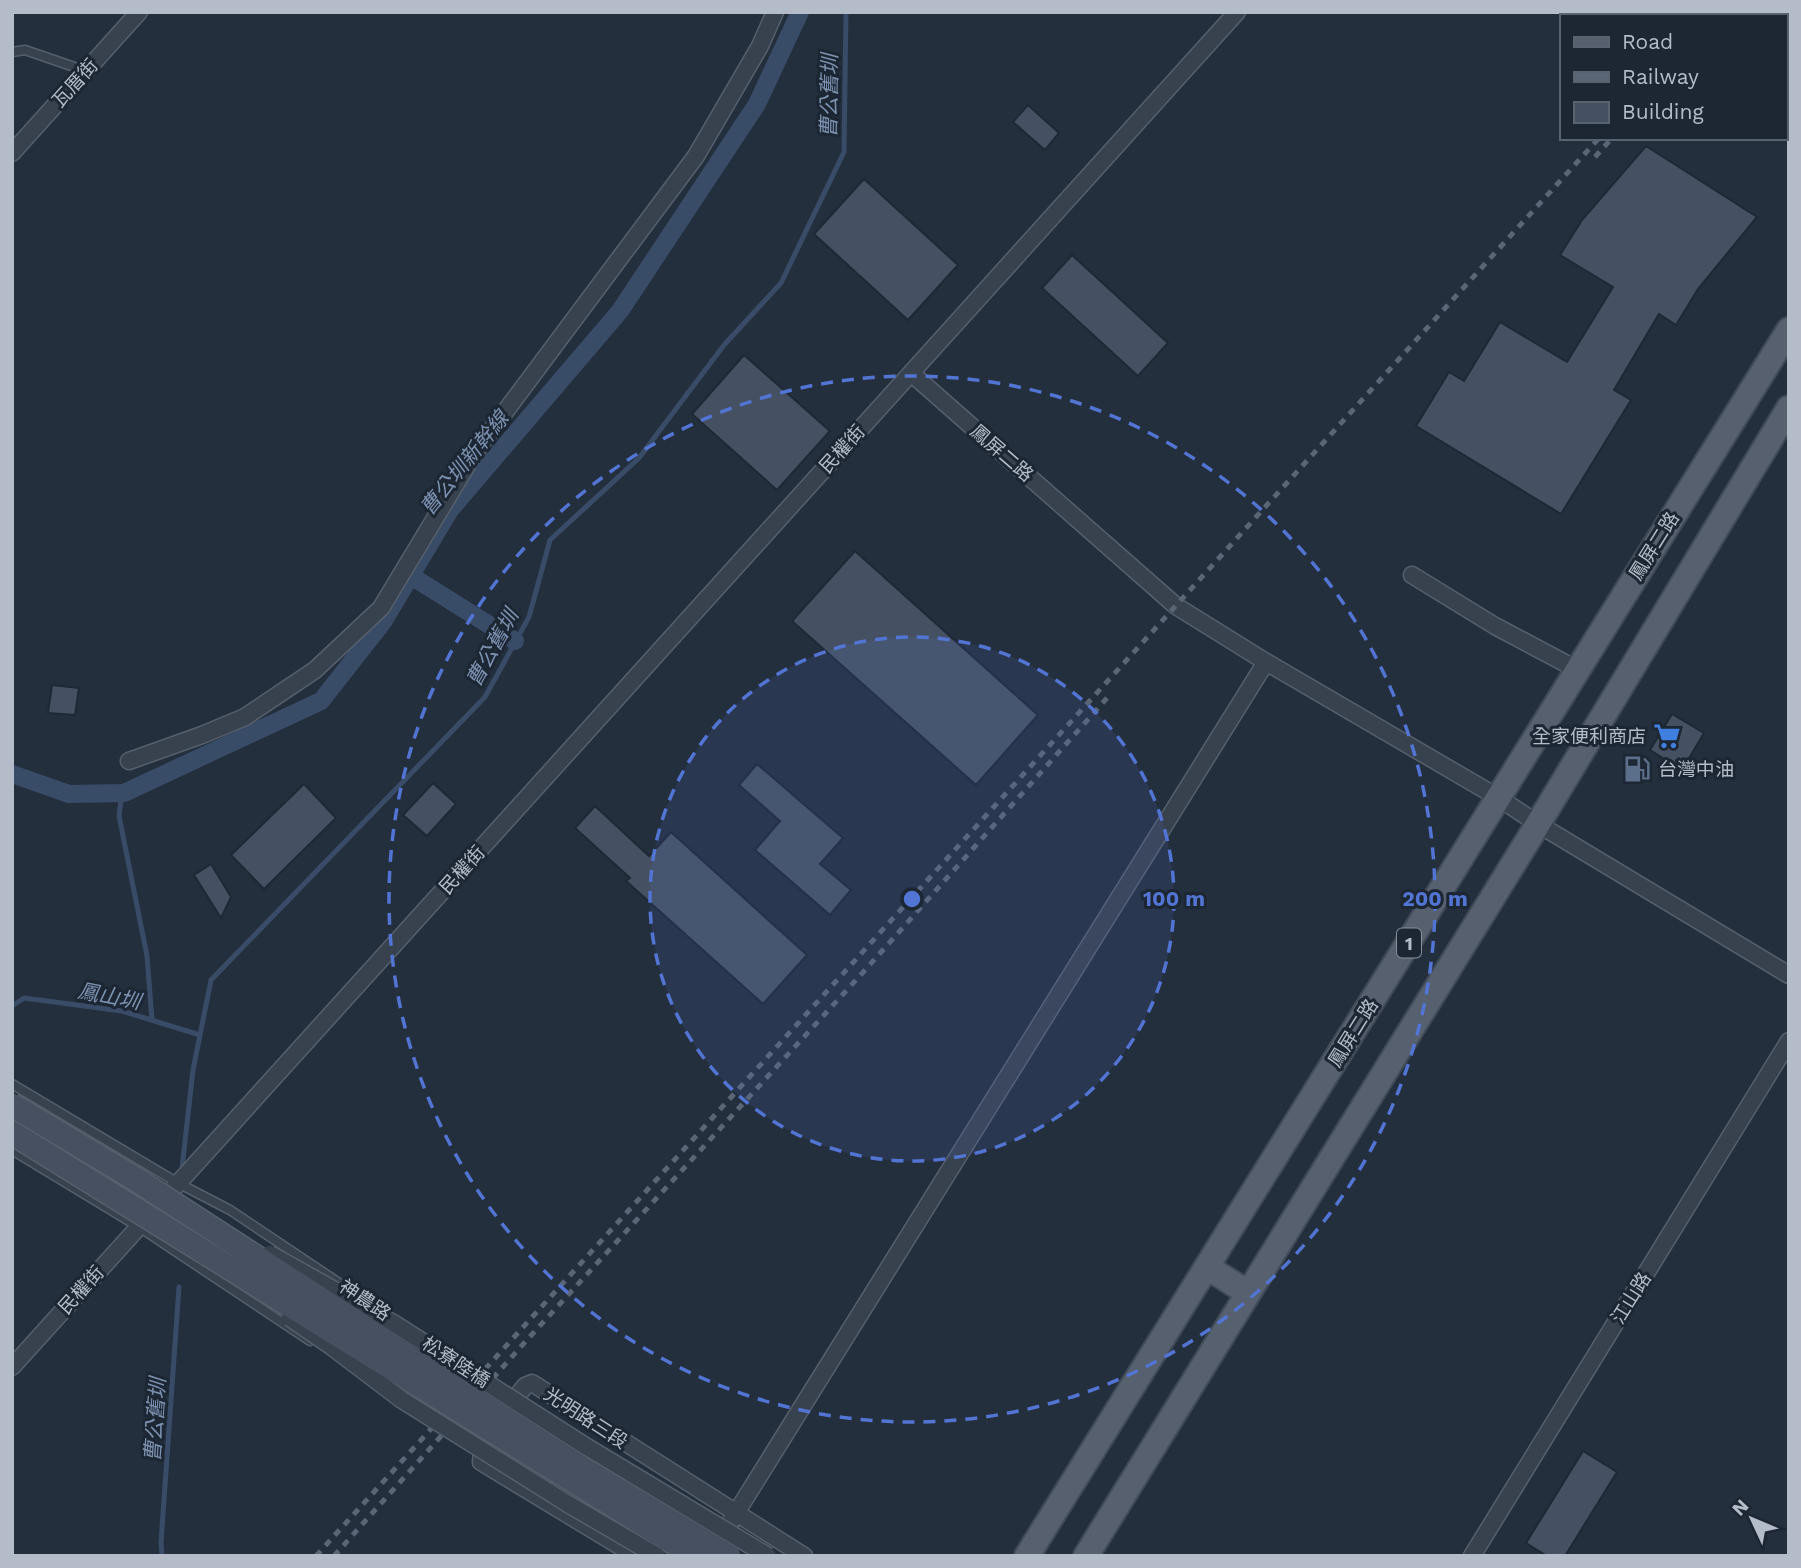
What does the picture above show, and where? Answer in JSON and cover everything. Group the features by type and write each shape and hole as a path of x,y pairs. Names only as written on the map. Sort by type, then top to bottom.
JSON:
{"main road":[{"name":"鳳屏二路","path":"1027,1556 1788,331"},
{"name":"1","path":"1086,1556 1538,824 1789,408"},
{"path":"1207,1267 1248,1293"}],"street":[{"name":"瓦厝街","path":"12,153 139,12"},
{"path":"129,761 245,717 315,670 381,608 475,452 696,156 760,46 775,12"},
{"path":"911,373 1237,12"},
{"name":"鳳屏二路","path":"911,373 1176,606 1789,975"},
{"name":"民權街","path":"12,1367 911,373"},
{"path":"1412,575 1495,626 1578,670"},
{"path":"710,1556 1266,662"},
{"name":"江山路","path":"1472,1556 1789,1041"},
{"name":"松寮陸橋","path":"12,1105 137,1180 395,1324 587,1447 768,1556"},
{"name":"松寮陸橋","path":"12,1133 695,1556"},
{"name":"松寮陸橋","path":"137,1180 580,1467 729,1556"},
{"name":"松寮陸橋","path":"122,1200 332,1347 402,1400 657,1556"},
{"name":"光明路三段","path":"636,1556 481,1462 483,1441 525,1386 532,1383 804,1556"}],"lane":[{"path":"12,52 25,50 86,71"},
{"name":"神農路","path":"12,1084 178,1183 230,1210 404,1326 407,1346 378,1374 360,1374 139,1227 12,1150"}],"building":[{"path":"1028,105 1059,133 1045,150 1013,122"},
{"path":"1646,146 1757,217 1698,289 1676,325 1659,314 1614,390 1631,400 1561,514 1416,426 1449,372 1464,381 1500,322 1567,362 1613,287 1560,255 1582,220"},
{"path":"864,179 958,265 908,320 814,234"},
{"path":"1072,255 1168,343 1138,376 1042,288"},
{"path":"744,355 830,431 777,490 692,414"},
{"path":"855,551 1038,715 976,785 792,621"},
{"path":"52,685 79,688 75,715 48,713"},
{"path":"1672,714 1704,733 1682,770 1650,750"},
{"path":"757,764 843,838 820,864 851,890 830,915 755,850 780,821 739,785"},
{"path":"433,783 456,804 427,836 403,815"},
{"path":"304,784 336,818 264,889 231,855"},
{"path":"595,806 649,856 671,832 807,955 763,1004 626,881 630,878 575,828"},
{"path":"211,864 231,897 221,918 194,875"},
{"path":"1583,1451 1617,1472 1565,1556 1547,1556 1526,1543"}],"waterway":[{"name":"曹公圳新幹線","path":"12,774 69,794 124,793 321,701 383,622 450,510 620,311 757,104 800,12"},
{"name":"曹公舊圳","path":"182,1168 193,1070 211,980 485,697 529,617 550,540 639,458 724,345 781,283 844,152 846,12"},
{"path":"411,576 515,641"},
{"path":"122,792 119,816 147,956 152,1020"},
{"name":"鳳山圳","path":"12,1006 24,998 122,1011 200,1035"},
{"name":"曹公舊圳","path":"162,1556 179,1287"}],"railway":[{"path":"316,1556 1597,140"},
{"path":"1595,157 1610,140"},
{"path":"334,1556 526,1341 866,969 1107,698"}],"place":[{"name":"全家便利商店","path":"1667,736"},
{"name":"台灣中油","path":"1637,769"}]}
